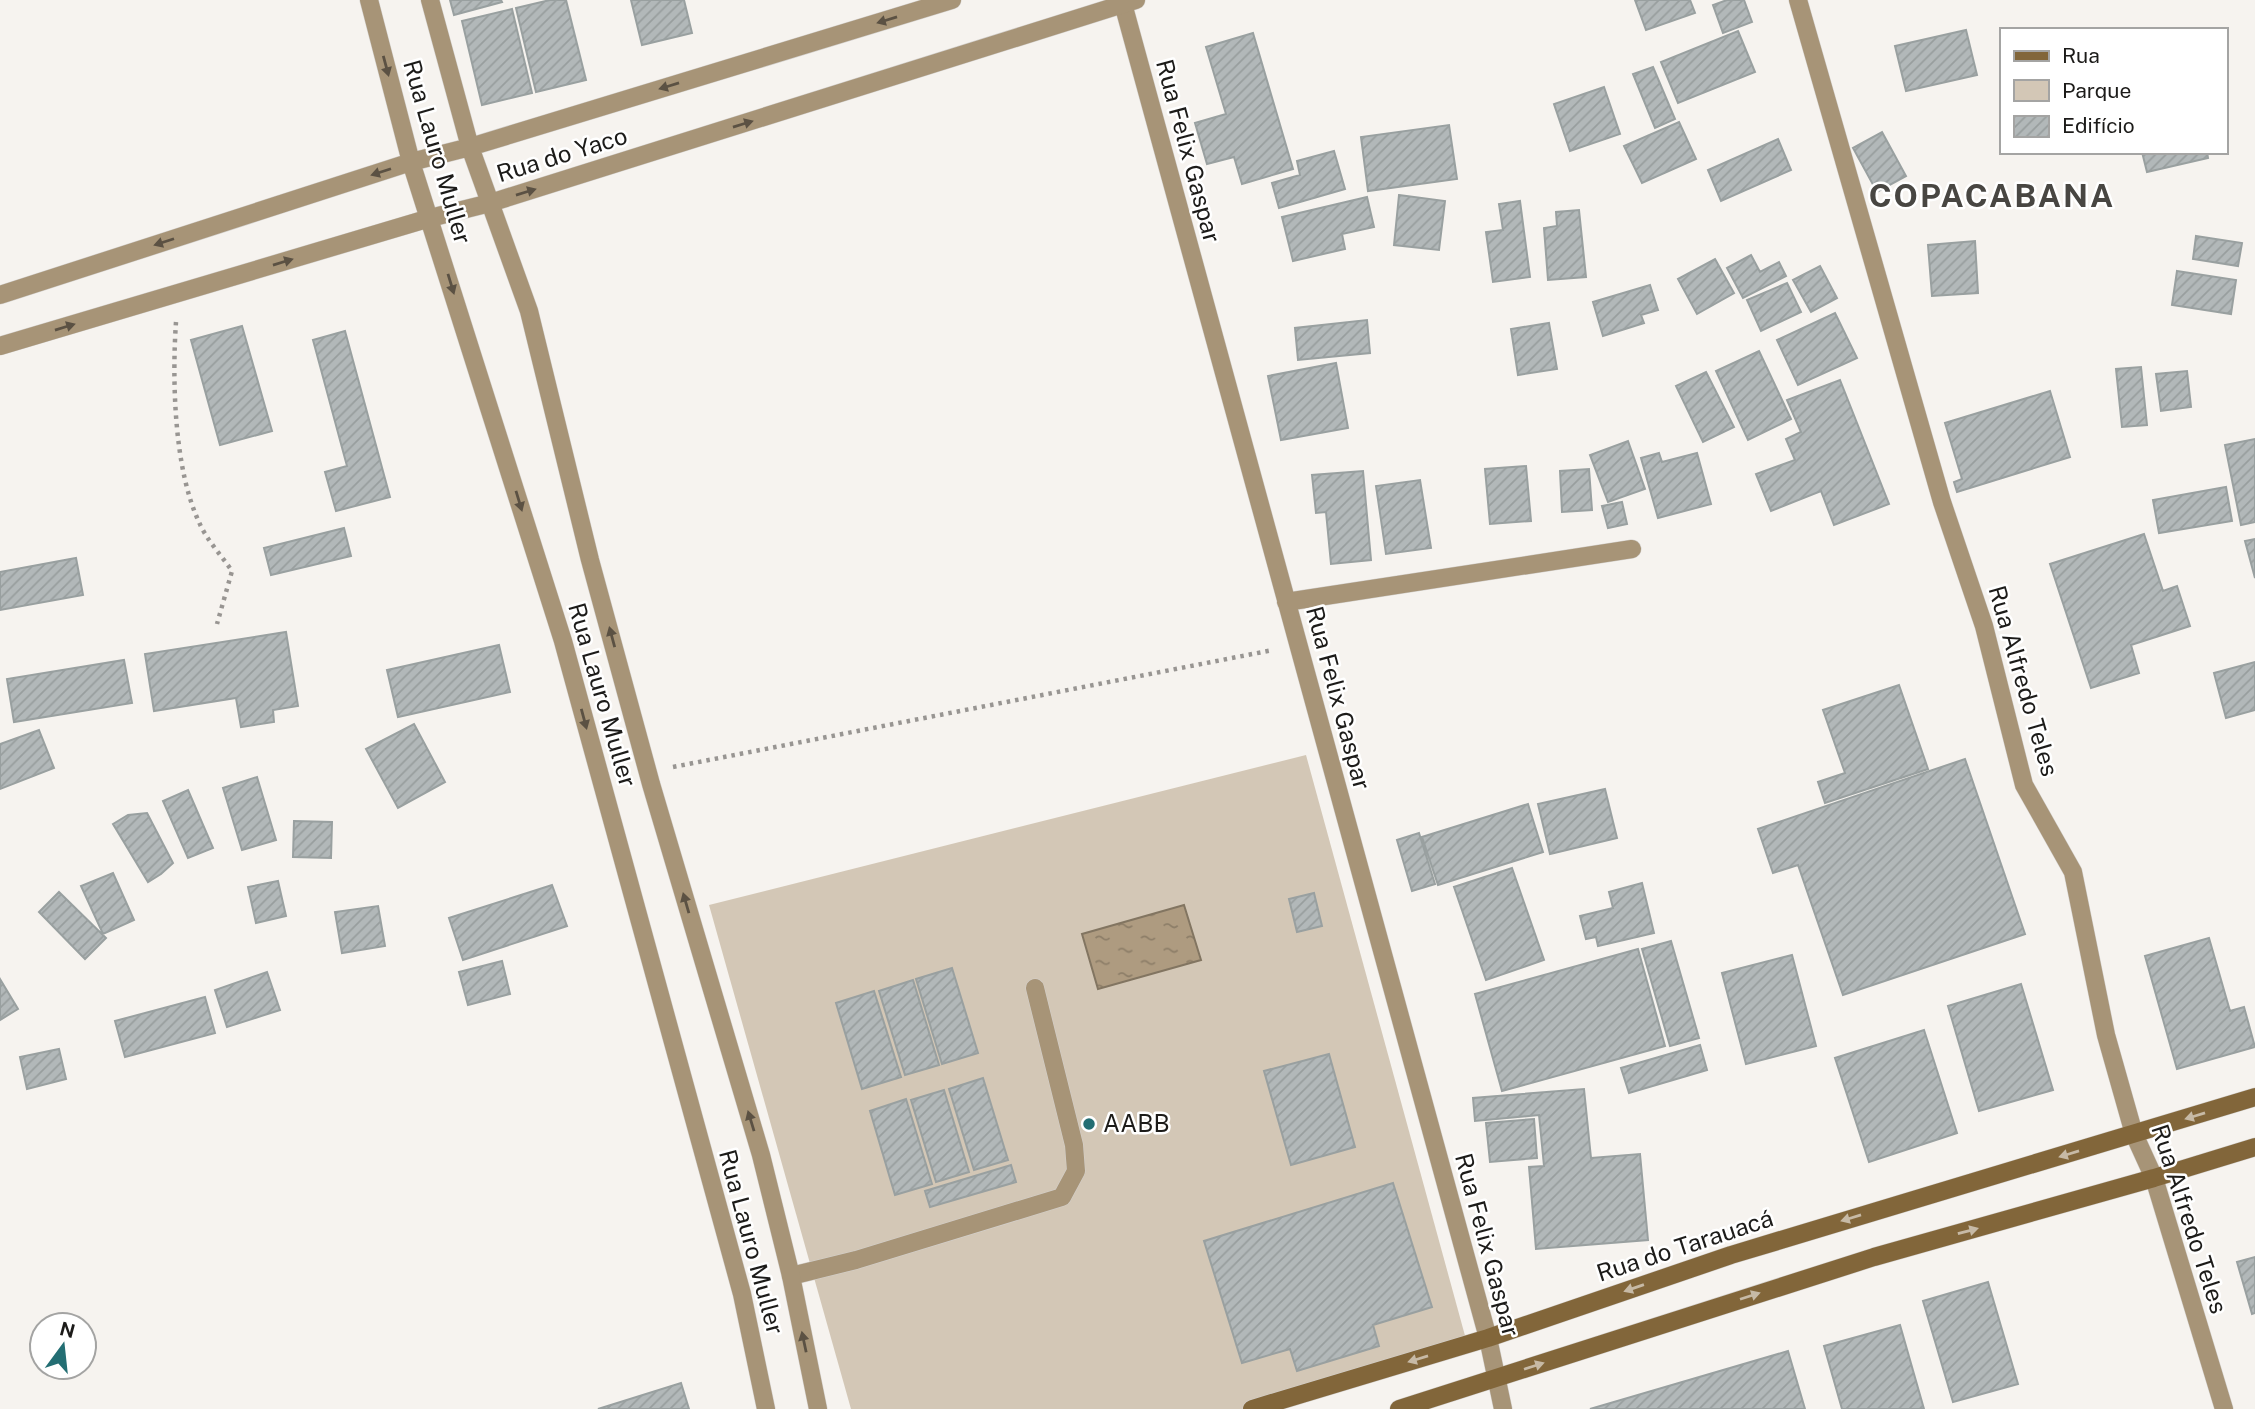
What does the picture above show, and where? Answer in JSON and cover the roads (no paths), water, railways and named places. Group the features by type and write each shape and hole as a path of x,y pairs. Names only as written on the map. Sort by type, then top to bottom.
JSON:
{"main road":[{"name":"Rua do Tarauacá","path":"1252,1409 1488,1338 1731,1255 2255,1097"},
{"path":"1399,1409 1874,1257 2255,1147"}],"street":[{"name":"Rua Lauro Muller","path":"369,0 411,162 563,641 742,1294 766,1409"},
{"name":"Rua Lauro Muller","path":"429,0 470,147 528,311 590,560 699,950 761,1155 791,1276 818,1409"},
{"name":"Rua do Yaco","path":"0,295 411,162 470,147 952,0"},
{"name":"Rua Alfredo Teles","path":"1798,0 1942,502 1984,626 2024,785 2073,872 2106,1035 2134,1134 2154,1178 2224,1409"},
{"name":"Rua do Yaco","path":"0,346 430,218 490,203 1127,1"},
{"name":"Rua Felix Gaspar","path":"1127,1 1286,602 1488,1338 1503,1409"},
{"path":"1286,602 1632,549"},
{"path":"791,1276 856,1260 1062,1197 1076,1171 1074,1145 1035,988"}],"water":[{"path":"1184,905 1201,960 1098,989 1082,934"}],"place":[{"name":"AABB","path":"1089,1124"}],"district":[{"name":"COPACABANA","path":"1992,196"}]}
